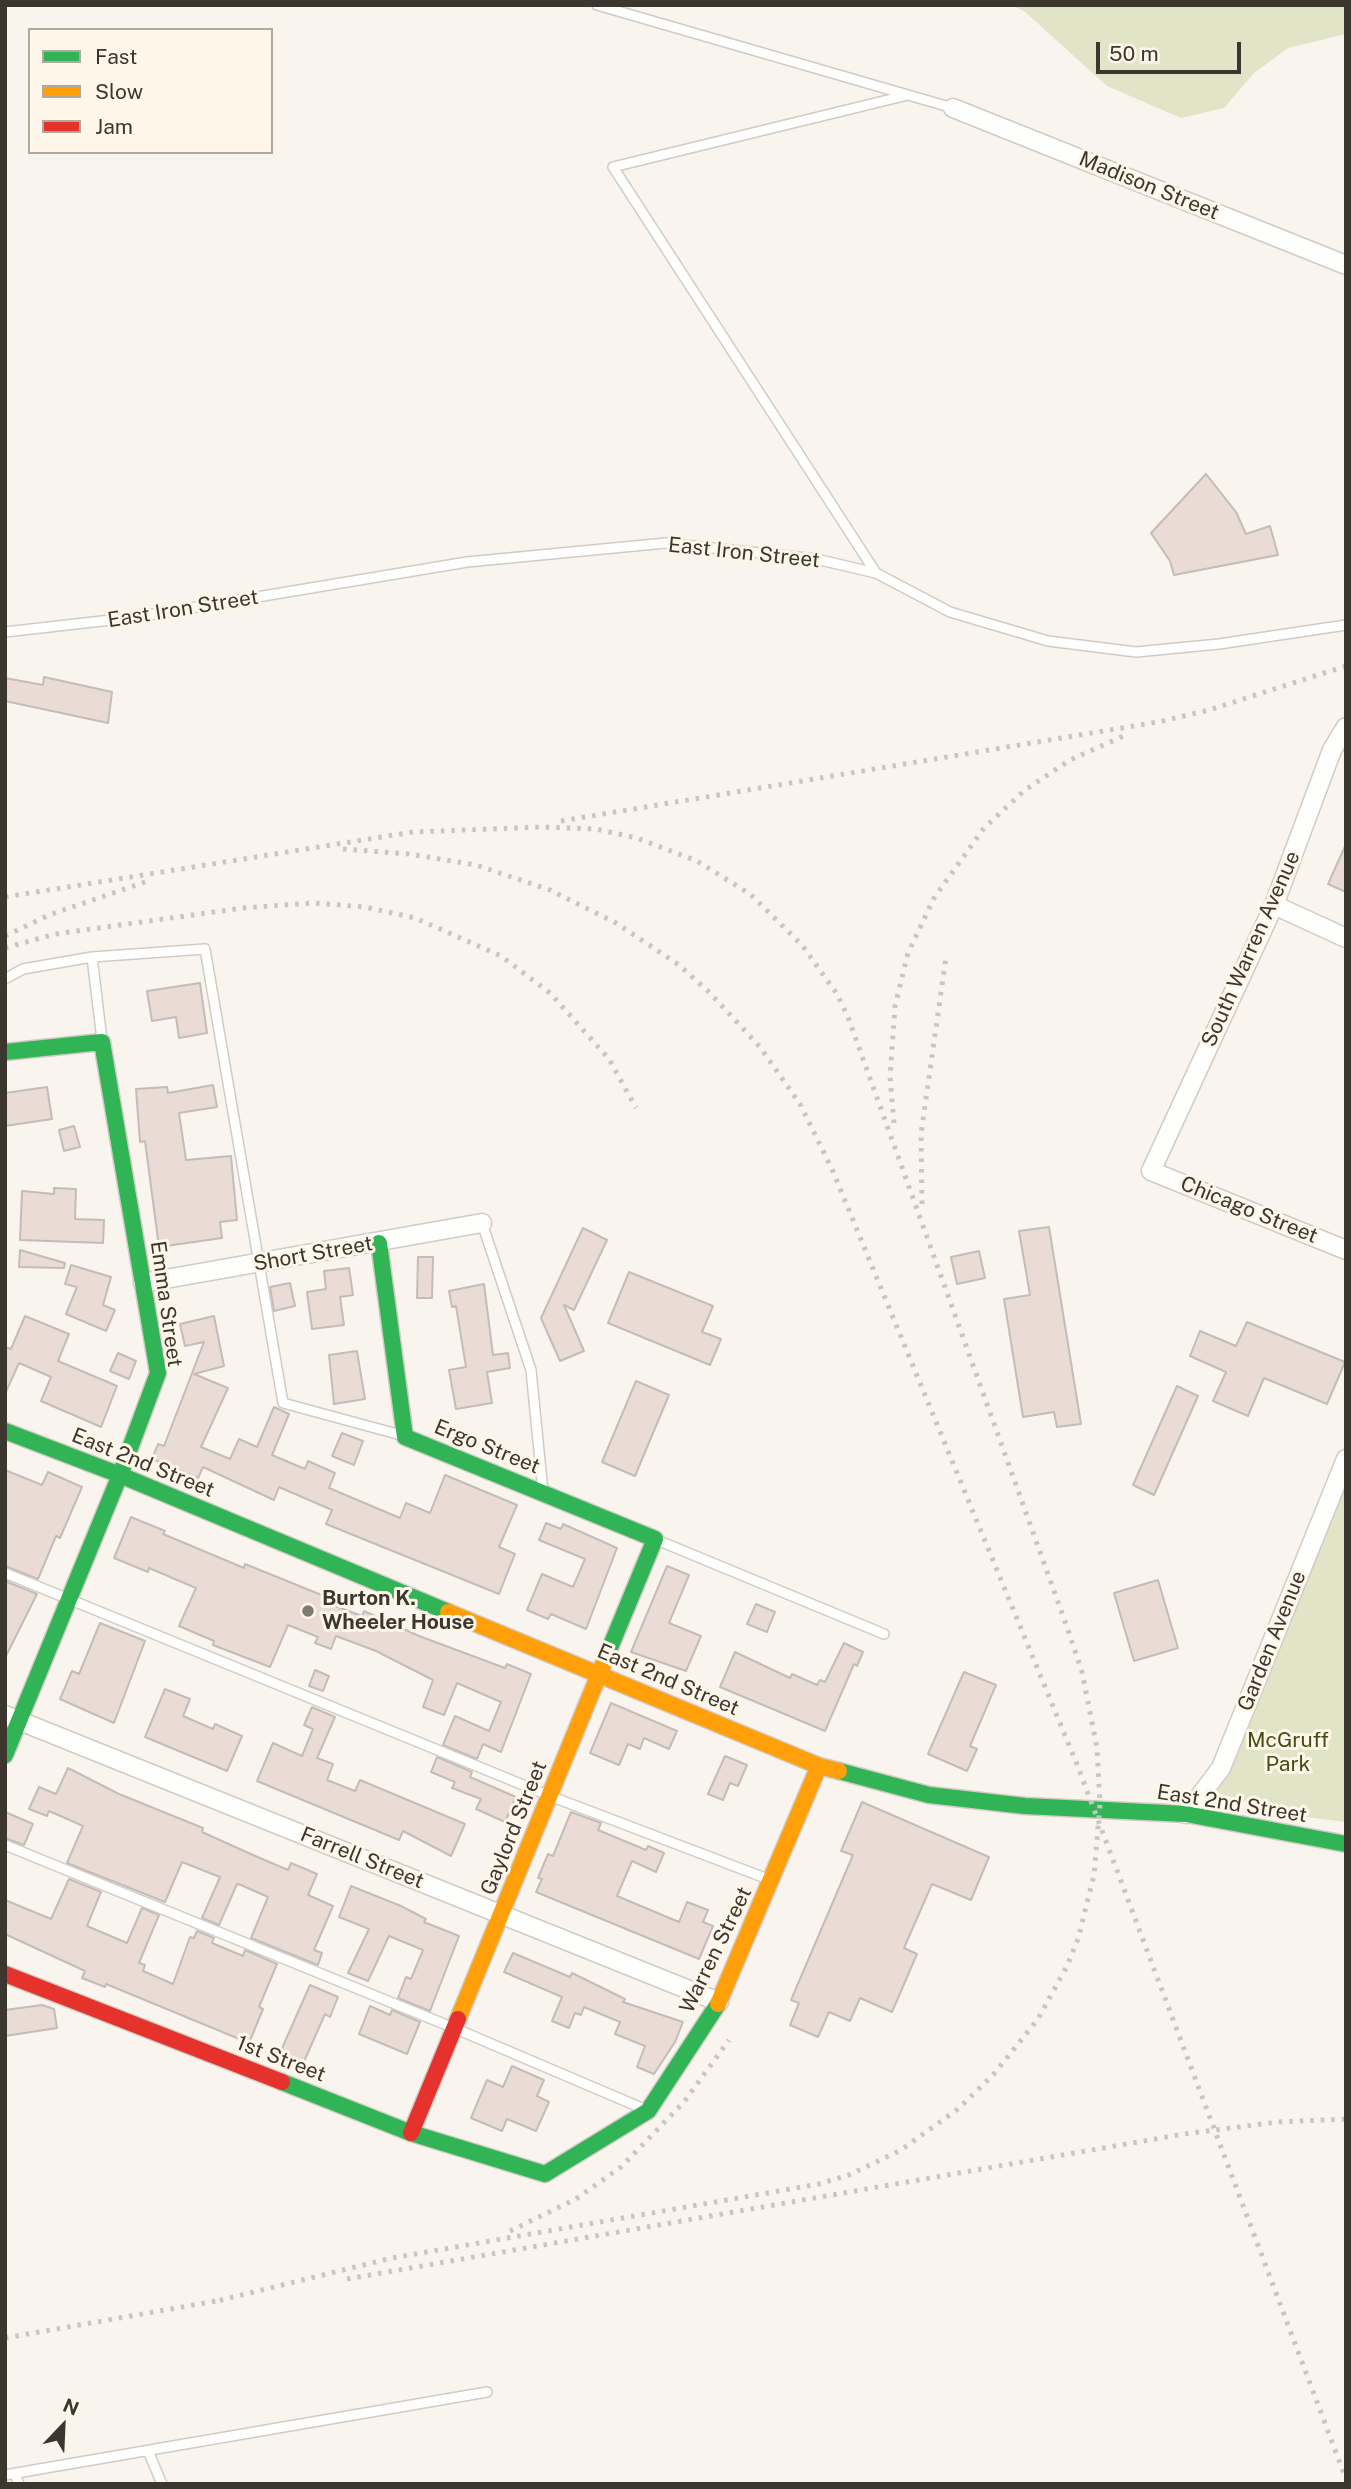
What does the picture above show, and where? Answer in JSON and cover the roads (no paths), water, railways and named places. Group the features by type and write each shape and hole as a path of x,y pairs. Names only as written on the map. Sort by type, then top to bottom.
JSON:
{"street":[{"name":"Madison Street","path":"953,108 1346,265"},
{"name":"South Warren Avenue","path":"1151,1171 1274,905 1332,750 1346,727"},
{"path":"1274,905 1346,938"},
{"path":"5,1052 102,1042"},
{"name":"Emma Street","path":"5,1755 13,1718 70,1600 158,1373 102,1042"},
{"name":"Chicago Street","path":"1151,1171 1346,1250"},
{"name":"Short Street","path":"143,1283 482,1223"},
{"name":"Ergo Street","path":"379,1243 405,1437 655,1539"},
{"name":"East 2nd Street","path":"5,1431 120,1475 820,1766 929,1796 975,1802 1186,1814 1346,1844"},
{"name":"Garden Avenue","path":"1186,1814 1221,1768 1346,1459"},
{"name":"Gaylord Street","path":"411,2133 655,1539"},
{"name":"Farrell Street","path":"13,1718 719,2002"},
{"name":"Warren Street","path":"545,2174 648,2111 719,2002 820,1766"},
{"name":"1st Street","path":"5,1974 411,2133 545,2174"}],"lane":[{"path":"597,5 953,108"},
{"path":"876,573 613,167 908,95"},
{"name":"East Iron Street","path":"5,632 137,617 467,562 666,542 816,559 876,573 950,612 1048,641 1136,652 1219,644 1346,625"},
{"path":"5,979 23,970 92,957 205,949 282,1403 405,1437"},
{"path":"92,957 102,1042"},
{"path":"482,1223 531,1370 543,1493"},
{"path":"655,1539 884,1634"},
{"path":"5,1573 550,1796 773,1880"},
{"path":"5,1845 454,2028 648,2111"},
{"path":"10,2475 487,2392"},
{"path":"148,2451 162,2484"},
{"path":"10,2475 19,2484"}],"railway":[{"path":"561,821 1158,722 1209,710 1346,666"},
{"path":"894,1123 890,1077 895,1006 908,953 934,898 984,828 1025,790 1070,760 1128,734"},
{"path":"5,897 413,832 542,827 596,829 637,838 697,861 750,894 802,945 837,994 848,1017 1067,1627 1082,1672 1097,1748 1100,1804 1094,1875 1078,1939 1067,1966 1038,2019 993,2075 958,2109 901,2150 849,2175 819,2184 392,2258 213,2302"},
{"path":"343,849 409,854 476,865 550,890 616,923 679,965 709,992 760,1047 800,1104 832,1169 1078,1767 1346,2479"},
{"path":"5,936 49,915 148,881"},
{"path":"5,948 55,934 243,908 314,903 365,907 415,918 501,956 550,993 609,1059 636,1108"},
{"path":"922,1204 921,1134 946,957"},
{"path":"510,2231 576,2199 621,2167 684,2102 729,2040"},
{"path":"347,2279 1184,2134 1277,2122 1346,2119"},
{"path":"5,2338 222,2300"}],"place":[{"name":"Burton K. Wheeler House","path":"308,1611"}],"park label":[{"name":"McGruff Park","path":"1288,1753"}]}
